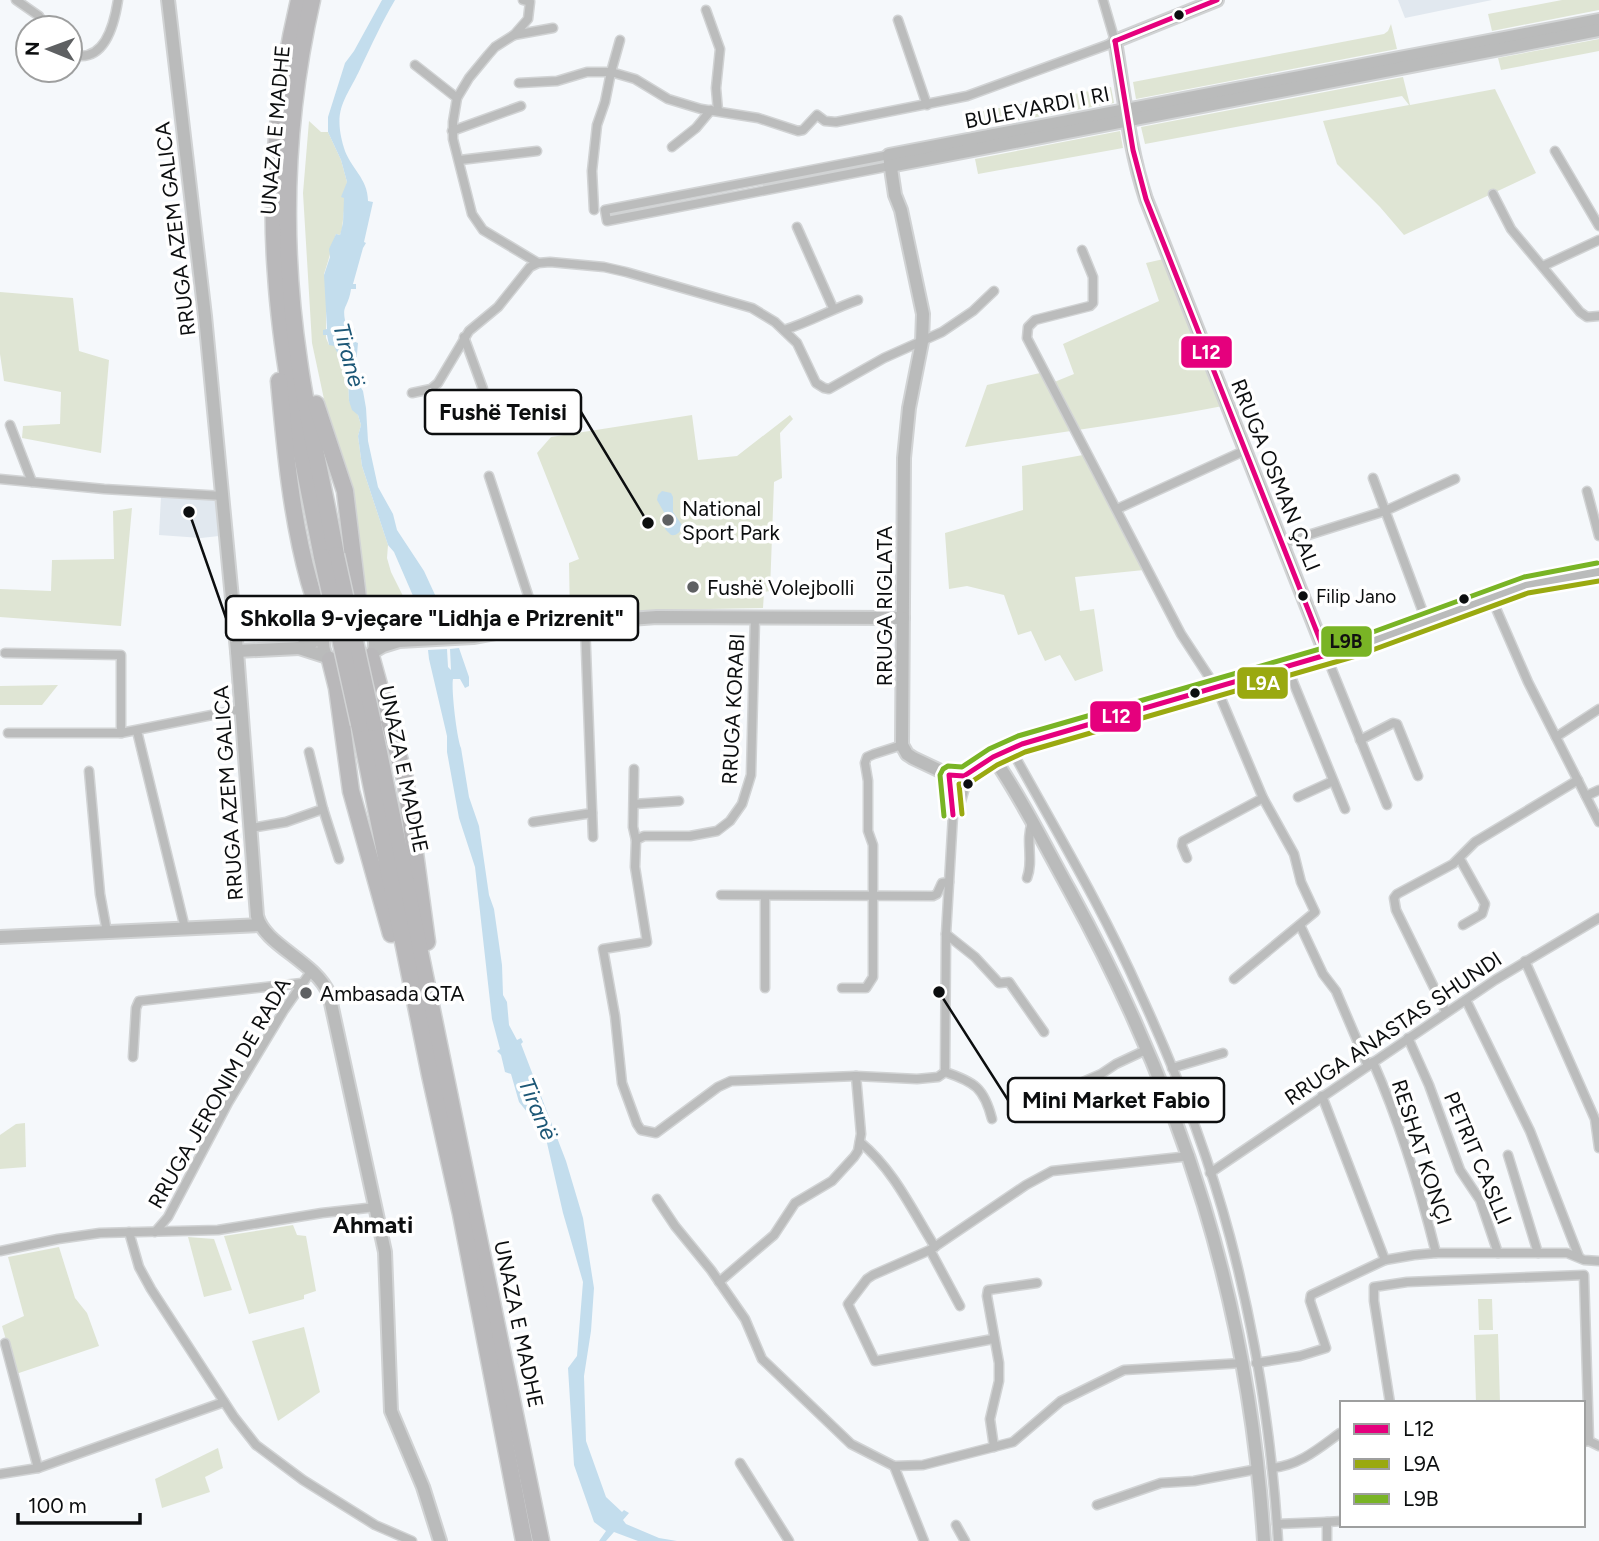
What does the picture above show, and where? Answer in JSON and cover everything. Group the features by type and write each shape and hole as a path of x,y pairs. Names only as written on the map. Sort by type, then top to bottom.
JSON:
{"highway":[{"name":"UNAZA E MADHE","path":"299,0 288,56 276,167 275,272 290,388 366,723 453,1145 541,1541"},
{"name":"UNAZA E MADHE","path":"312,0 295,92 287,230 293,319 329,556"},
{"path":"290,154 295,260 306,361 320,418 345,491 358,598 368,627"},
{"path":"276,167 270,191 269,264 285,441 306,565 324,635"},
{"path":"372,654 405,779 430,960 449,1059 453,1145"},
{"path":"328,658 337,688 351,791 391,936 430,1102 453,1145"},
{"name":"UNAZA E MADHE","path":"453,1145 524,1541"}],"main road":[{"name":"RRUGA AZEM GALICA","path":"168,0 202,286 223,496 257,916 260,925 325,984 335,1016 376,1207 387,1279 391,1410 423,1487 440,1541"},
{"path":"1115,41 1217,0"},
{"name":"BULEVARDI I RI","path":"894,160 1599,20"},
{"name":"BULEVARDI I RI","path":"1127,115 1599,30"},
{"name":"RRUGA OSMAN ÇALI","path":"1115,41 1133,150 1146,199 1326,656"},
{"name":"RRUGA RIGLATA","path":"894,160 895,195 901,210 921,301 922,342 906,432 902,745"},
{"path":"902,745 907,754 949,775 960,777 1010,749 1326,656 1526,585 1599,572"},
{"path":"237,651 299,648 350,669 361,666 383,646 405,641 473,637 535,626 682,615 903,618"},
{"path":"328,658 323,649 324,635 330,624 342,617 357,618 368,627 405,641"},
{"path":"368,627 374,638 372,654"},
{"path":"299,648 324,635"},
{"path":"993,757 1097,941 1148,1049 1190,1156 1250,1363 1264,1541"},
{"path":"0,937 260,925"}],"street":[{"path":"16,0 35,14"},
{"path":"84,57 95,54 108,39 116,17 118,0"},
{"path":"523,0 530,2 530,13 514,35 495,47 469,78 457,98 452,131 472,214 483,230 538,263 585,265 626,272 752,308 775,321 797,343 816,383 829,389 884,358 957,323 994,291"},
{"path":"519,83 560,80 587,72 611,72 635,79 668,99 758,118 798,131 803,130 817,115 825,121 836,122 967,96 1115,41 1103,0"},
{"path":"672,147 715,110 720,49 706,9"},
{"path":"898,20 928,105"},
{"path":"514,35 553,28"},
{"path":"594,209 592,171 597,125 620,40"},
{"path":"415,65 457,98"},
{"path":"452,131 521,106"},
{"path":"460,160 537,151"},
{"path":"1555,151 1599,226"},
{"name":"BULEVARDI I RI","path":"894,160 607,221 605,210 894,160"},
{"path":"1493,194 1511,229 1580,312 1587,317 1595,316"},
{"path":"797,227 833,309"},
{"path":"1543,266 1599,240"},
{"path":"1082,250 1093,276 1093,303 1035,320 1026,332 1027,338 1181,634 1217,689 1263,798 1294,854 1301,882 1315,912 1234,979"},
{"path":"412,393 431,389 438,383 464,337 498,307 530,267 538,263"},
{"path":"784,330 858,300"},
{"path":"464,337 483,389"},
{"path":"10,425 32,482"},
{"path":"1117,509 1246,450"},
{"path":"489,476 528,595 535,626"},
{"path":"1373,478 1427,622"},
{"path":"0,479 223,496"},
{"path":"1283,543 1385,511 1455,479"},
{"path":"1587,491 1599,536"},
{"path":"1491,597 1528,682 1599,822"},
{"name":"RRUGA KORABI","path":"636,840 644,836 690,836 717,831 730,821 742,804 751,775 755,617"},
{"path":"585,624 593,837"},
{"path":"5,653 121,655 121,733"},
{"path":"1326,656 1387,805"},
{"path":"1287,667 1345,809"},
{"path":"8,733 121,733 242,709"},
{"path":"1556,737 1599,709"},
{"path":"1360,740 1392,723 1397,724 1418,776"},
{"path":"137,731 185,928"},
{"path":"842,988 866,988 872,981 873,845 868,831 868,781 865,763 867,757 902,745"},
{"path":"1010,749 1122,956 1172,1068 1210,1173 1233,1247 1250,1363 1272,1468 1278,1541"},
{"path":"309,752 339,859"},
{"path":"634,769 635,867 647,942 603,949 615,1016 622,1083 637,1124 646,1132 660,1131 718,1087 731,1081 856,1076 930,1078 945,1072"},
{"path":"89,771 100,894 107,932"},
{"path":"953,815 958,808 969,774"},
{"path":"945,1072 946,934 953,815 949,775"},
{"path":"1446,1012 1396,910 1394,898 1460,859 1475,842 1578,779"},
{"path":"1298,797 1334,781"},
{"path":"1586,796 1599,789"},
{"path":"1187,858 1182,846 1183,841 1263,798"},
{"path":"634,804 679,801"},
{"path":"251,828 286,822 323,809"},
{"path":"533,822 592,813"},
{"path":"1027,878 1030,870 1029,836 1032,823"},
{"path":"1460,859 1485,904 1482,914 1463,925"},
{"path":"721,895 933,896 937,894 942,883 949,882"},
{"path":"765,896 765,988"},
{"name":"RRUGA ANASTAS SHUNDI","path":"1210,1173 1446,1012 1599,918"},
{"name":"RESHAT KONÇI","path":"1300,925 1323,974 1336,991 1400,1134 1436,1253"},
{"path":"946,934 975,957 999,983 1009,982 1044,1032"},
{"path":"1525,961 1595,1119 1599,1148"},
{"name":"RRUGA JERONIM DE RADA","path":"155,1233 168,1217 228,1103 312,970"},
{"path":"133,1057 136,1008 139,1001 302,983"},
{"path":"1465,1000 1530,1131 1579,1257"},
{"name":"PETRIT CASLLI","path":"1408,1038 1434,1097 1460,1170 1480,1200 1498,1253"},
{"path":"1019,1110 1101,1074 1148,1049"},
{"path":"1172,1068 1223,1053"},
{"path":"945,1072 980,1088 989,1104 992,1119"},
{"path":"719,1282 774,1235 795,1203 832,1181 854,1157 860,1142 856,1076"},
{"path":"1322,1096 1385,1261"},
{"path":"860,1142 891,1175 933,1249 960,1306"},
{"path":"1508,1155 1538,1253"},
{"path":"993,1339 875,1361 848,1304 873,1275 933,1249 1026,1185 1052,1171 1190,1156"},
{"path":"657,1199 745,1319 762,1359 851,1444 894,1466 923,1465 1013,1442 1061,1401 1124,1370 1250,1363 1300,1356 1326,1348 1310,1301 1311,1295 1385,1261 1436,1253 1567,1253 1584,1260 1599,1261"},
{"path":"0,1251 58,1238 100,1233 218,1230 376,1207"},
{"path":"129,1232 139,1267 224,1402 249,1436 266,1454 303,1480 375,1525 412,1541"},
{"path":"1390,1401 1374,1287 1407,1282 1584,1275 1586,1442 1599,1446"},
{"path":"994,1447 990,1419 999,1381 999,1363 993,1339 988,1290 1037,1283"},
{"path":"5,1342 38,1468"},
{"path":"0,1475 38,1468 224,1402"},
{"path":"1272,1468 1303,1459 1340,1433"},
{"path":"740,1463 789,1541"},
{"path":"894,1466 924,1541"},
{"path":"1097,1505 1161,1483 1194,1481 1258,1469"},
{"path":"1277,1524 1340,1521"},
{"path":"1327,1522 1327,1541"},
{"path":"956,1525 965,1541"}],"shaded area":[{"path":"1398,0 1492,0 1405,18"},
{"path":"161,496 217,500 219,536 201,538 159,535"}],"green space":[{"path":"1562,0 1599,0 1599,10 1492,31 1488,14"},
{"path":"1391,24 1397,49 1136,99 1133,82 1384,34"},
{"path":"1599,39 1599,51 1501,70 1498,58"},
{"path":"1403,77 1410,105 1495,89 1536,173 1404,235 1337,164 1323,121 1409,105 1402,96 1145,144 1141,127"},
{"path":"1111,87 1114,103 970,129 968,114"},
{"path":"309,121 321,132 328,132 341,160 347,182 342,229 340,235 336,234 324,274 326,338 329,345 334,345 348,375 349,401 361,425 358,436 362,466 388,545 387,558 391,572 412,614 411,623 416,633 381,624 368,605 312,343 303,193"},
{"path":"1120,131 1123,148 978,174 975,159"},
{"path":"1168,258 1228,405 965,447 987,385 1040,373 1047,385 1074,374 1063,344 1159,301 1146,263"},
{"path":"0,292 73,298 79,351 109,360 101,453 22,438 23,426 60,424 61,392 4,381 0,354"},
{"name":"National Sport Park","path":"692,415 698,460 737,456 790,415 793,419 780,433 782,478 774,482 770,591 764,592 763,608 656,610 570,618 569,563 579,559 537,453 551,437"},
{"path":"1083,455 1144,570 1075,577 1080,611 1094,609 1103,671 1075,681 1060,655 1045,661 1031,631 1018,635 1004,595 967,586 949,589 945,533 1023,510 1022,466"},
{"path":"132,508 121,626 0,617 0,589 51,591 52,560 114,559 113,511"},
{"path":"58,685 42,705 0,705 0,686"},
{"path":"25,1123 26,1167 0,1169 0,1135 16,1124"},
{"path":"293,1225 297,1235 306,1236 316,1291 304,1295 304,1299 249,1314 224,1236"},
{"path":"188,1237 214,1239 232,1290 204,1297"},
{"path":"59,1247 75,1298 87,1313 99,1346 16,1374 2,1326 24,1316 8,1257"},
{"path":"1478,1299 1492,1299 1493,1330 1479,1330"},
{"path":"304,1327 320,1392 278,1421 252,1341"},
{"path":"1498,1334 1500,1401 1476,1401 1474,1335"},
{"path":"218,1448 223,1468 205,1477 210,1492 162,1508 155,1479"}],"water":[{"name":"Tiranë","path":"382,0 395,0 340,113 339,123 344,148 362,179 368,201 373,202 364,242 366,243 353,284 356,284 356,289 351,289 344,315 347,328 354,328 355,332 350,333 353,341 358,343 358,383 363,391 368,441 378,487 393,514 397,530 424,571 442,610 445,625 453,631 425,633 420,612 394,552 388,545 362,466 358,436 361,425 349,401 348,375 334,346 329,345 327,335 323,335 323,330 327,329 324,275 330,257 329,249 336,234 340,235 343,223 344,198 341,197 347,182 341,160 328,132 328,117 345,63"},
{"path":"662,491 671,493 673,512 682,525 680,532 675,535 665,529 665,514 657,500"},
{"name":"Tiranë","path":"459,648 469,677 469,686 465,688 460,679 453,679 456,725 494,909 502,965 503,995 507,1002 509,1025 517,1040 521,1038 523,1042 521,1044 566,1161 583,1218 594,1288 584,1376 586,1441 606,1497 622,1512 624,1510 629,1513 623,1520 626,1524 659,1538 677,1541 638,1541 614,1532 606,1541 599,1541 606,1531 594,1522 574,1465 568,1368 577,1356 583,1282 547,1143 536,1123 519,1102 511,1074 505,1072 501,1055 497,1051 500,1049 492,1019 475,867 459,818 447,752 447,736 428,650 447,649 448,667 451,670 450,649"}],"transit line":[{"name":"L12","path":"1115,41 1217,0"},
{"name":"L12","path":"1115,41 1133,150 1146,199 1326,655"},
{"name":"L9B","path":"944,816 940,775 943,769 948,766 962,767 989,749 1018,736 1351,640 1524,577 1597,563"},
{"name":"L9A","path":"962,814 959,784 968,784 997,765 1025,752 1356,656 1528,593 1599,581"},
{"name":"L12","path":"953,815 949,775 964,776 993,757 1022,744 1326,655"}],"place":[{"name":"Shkolla 9-vjeçare \"Lidhja e Prizrenit\"","path":"189,512"},
{"name":"National Sport Park","path":"668,520"},
{"name":"Fushë Tenisi","path":"648,523"},
{"name":"Fushë Volejbolli","path":"693,587"},
{"name":"Filip Jano","path":"1303,596"},
{"name":"Mini Market Fabio","path":"939,992"},
{"name":"Ambasada QTA","path":"306,993"}],"district":[{"name":"Ahmati","path":"373,1224"}]}
